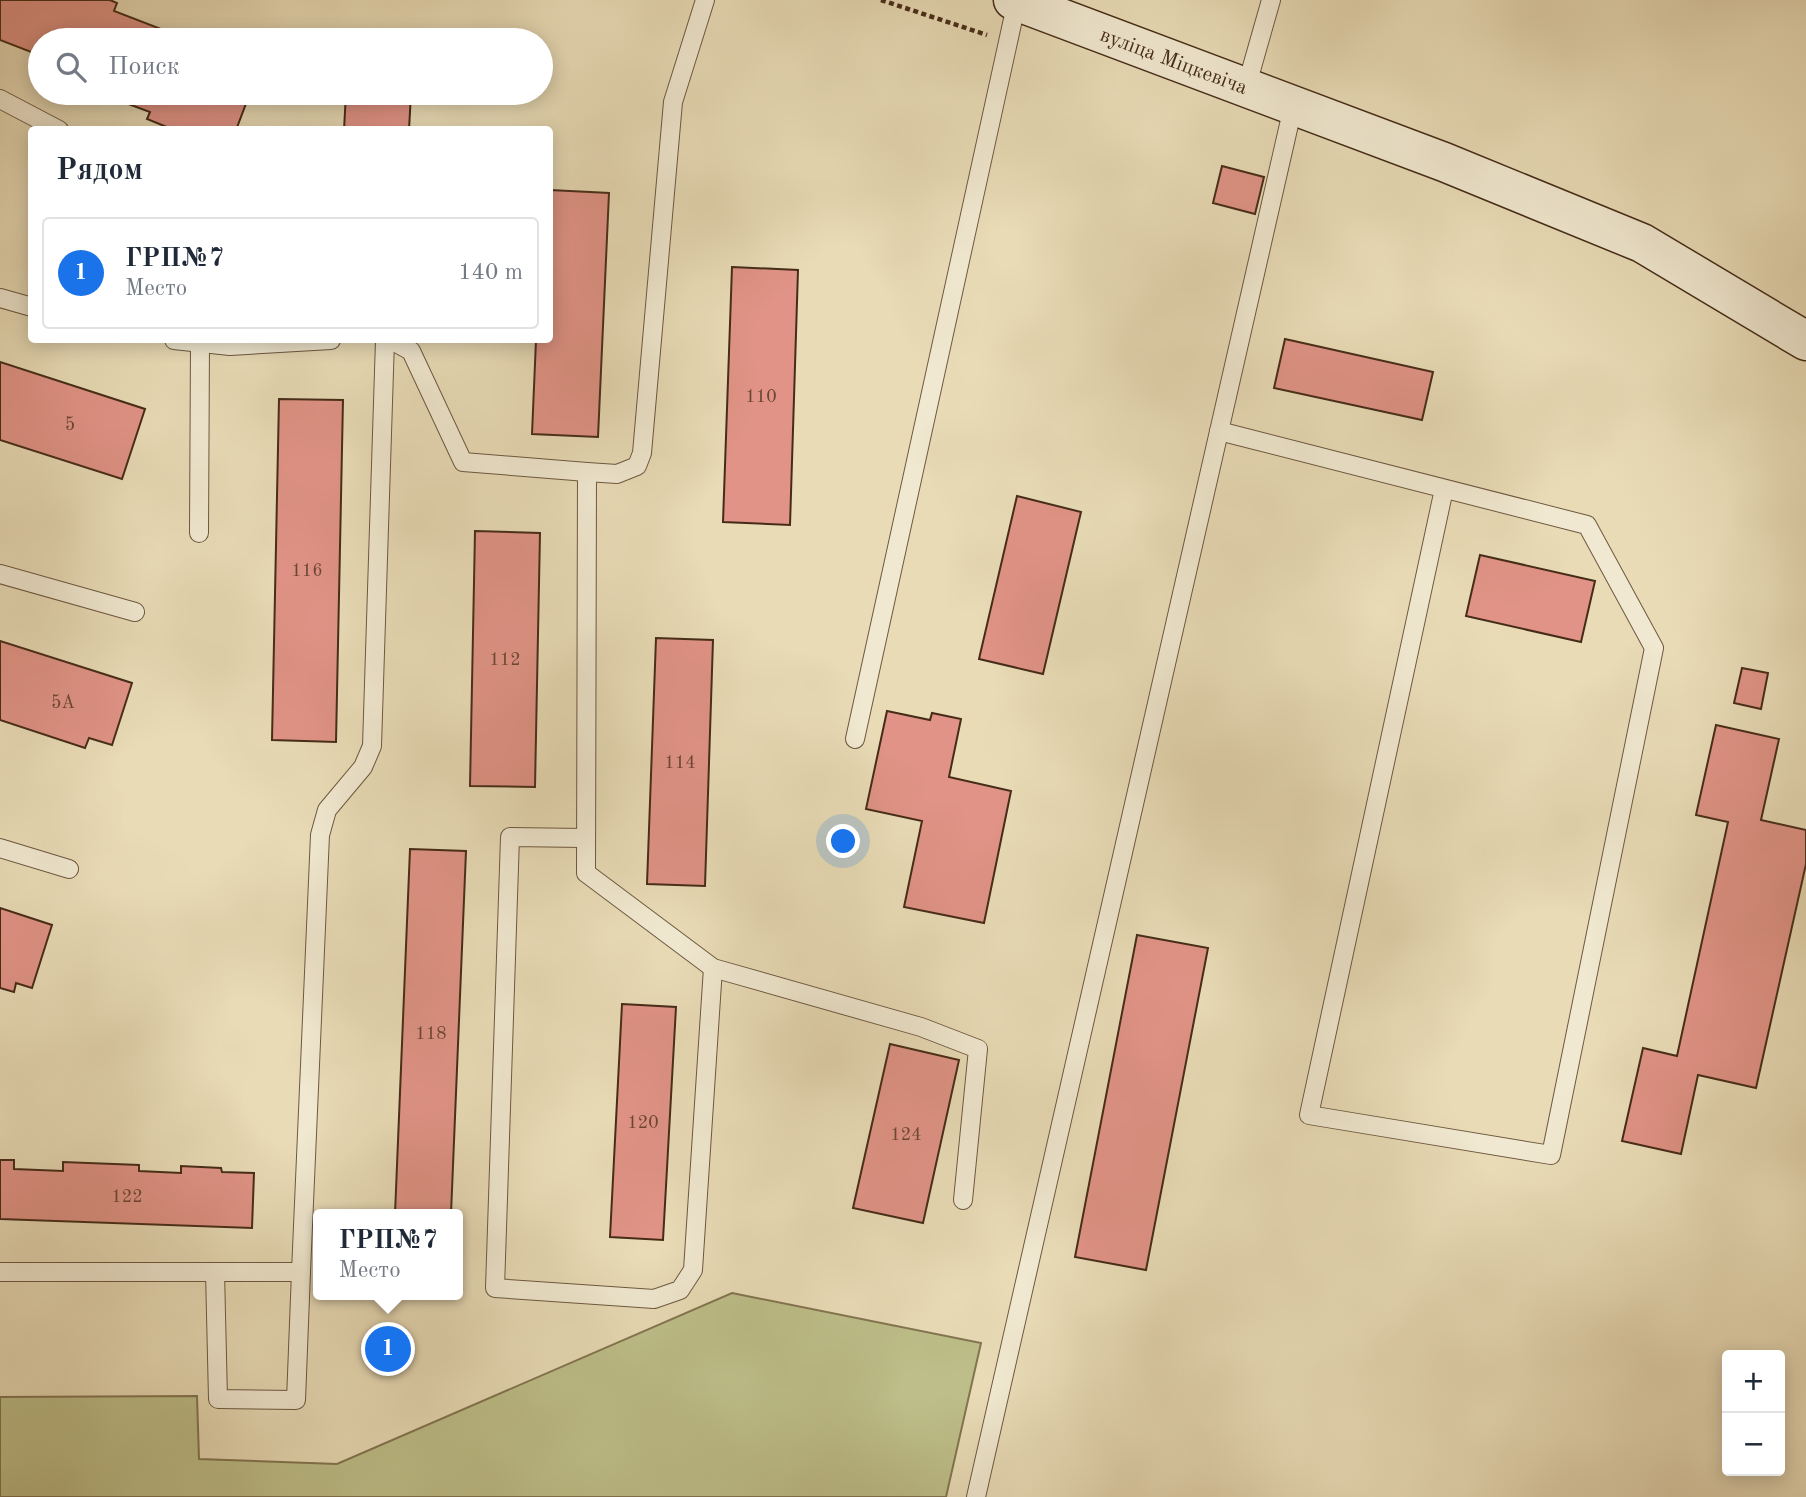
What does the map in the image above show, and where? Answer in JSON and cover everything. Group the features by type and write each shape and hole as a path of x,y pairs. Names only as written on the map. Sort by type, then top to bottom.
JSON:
{"street":[{"name":"вуліца Міцкевіча","path":"1015,1 1444,162 1642,243 1806,341"}],"lane":[{"path":"396,343 411,351 463,462 617,474 637,466 642,453 673,102 705,0"},
{"path":"1246,88 1272,0"},
{"path":"855,739 1015,1"},
{"path":"0,99 51,126"},
{"path":"975,1497 1293,107"},
{"path":"0,298 28,306"},
{"path":"199,533 200,343 229,343"},
{"path":"215,1272 218,1399 296,1400 320,835 327,810 363,767 372,746 385,343"},
{"path":"1219,431 1587,525 1654,648 1551,1156 1309,1115 1444,489"},
{"path":"587,472 586,873 713,968 921,1027 978,1049 963,1200"},
{"path":"0,574 135,612"},
{"path":"585,838 510,837 495,1288 654,1300 680,1290 693,1270 713,968"},
{"path":"0,848 69,869"},
{"path":"0,1272 301,1272"}],"path":[{"path":"881,0 1008,41"}],"green space":[{"path":"732,1293 981,1343 946,1497 0,1497 0,1397 197,1396 199,1459 337,1464"}],"building":[{"path":"0,0 110,0 117,3 114,11 158,28 28,28 28,51 0,40"},
{"path":"131,105 245,105 238,126 164,126 147,119 150,112"},
{"path":"345,105 410,105 409,126 344,126"},
{"path":"1222,166 1264,177 1255,214 1213,203"},
{"path":"553,190 609,193 598,437 532,434 536,343 553,343"},
{"path":"732,267 798,270 790,525 723,522"},
{"path":"1285,339 1433,372 1422,420 1274,388"},
{"path":"0,362 145,409 122,479 0,440"},
{"path":"279,399 343,400 336,742 272,740"},
{"path":"1017,496 1081,512 1043,674 979,659"},
{"path":"475,531 540,533 535,787 470,786"},
{"path":"1480,555 1595,581 1581,642 1466,616"},
{"path":"656,638 713,640 705,886 647,884"},
{"path":"0,641 132,683 112,745 89,738 85,748 0,720"},
{"path":"1742,668 1768,673 1761,709 1734,703"},
{"path":"887,711 930,720 932,713 961,719 949,777 1011,791 984,923 904,907 922,821 866,809"},
{"path":"1716,725 1779,739 1761,820 1806,830 1806,864 1756,1088 1698,1075 1681,1154 1622,1141 1643,1048 1677,1056 1728,822 1696,815"},
{"path":"410,849 466,851 451,1209 395,1209"},
{"path":"0,908 52,925 32,988 16,983 14,992 0,988"},
{"path":"1137,935 1208,948 1146,1270 1075,1257"},
{"path":"622,1004 676,1007 663,1240 610,1237"},
{"path":"890,1044 959,1060 923,1223 853,1208"},
{"path":"0,1160 14,1160 14,1169 63,1171 63,1162 139,1165 139,1171 181,1173 181,1166 254,1173 252,1228 0,1219"},
{"path":"375,1331 401,1331 401,1368 376,1368"}],"place":[{"name":"ГРП№7","path":"388,1349"}]}
